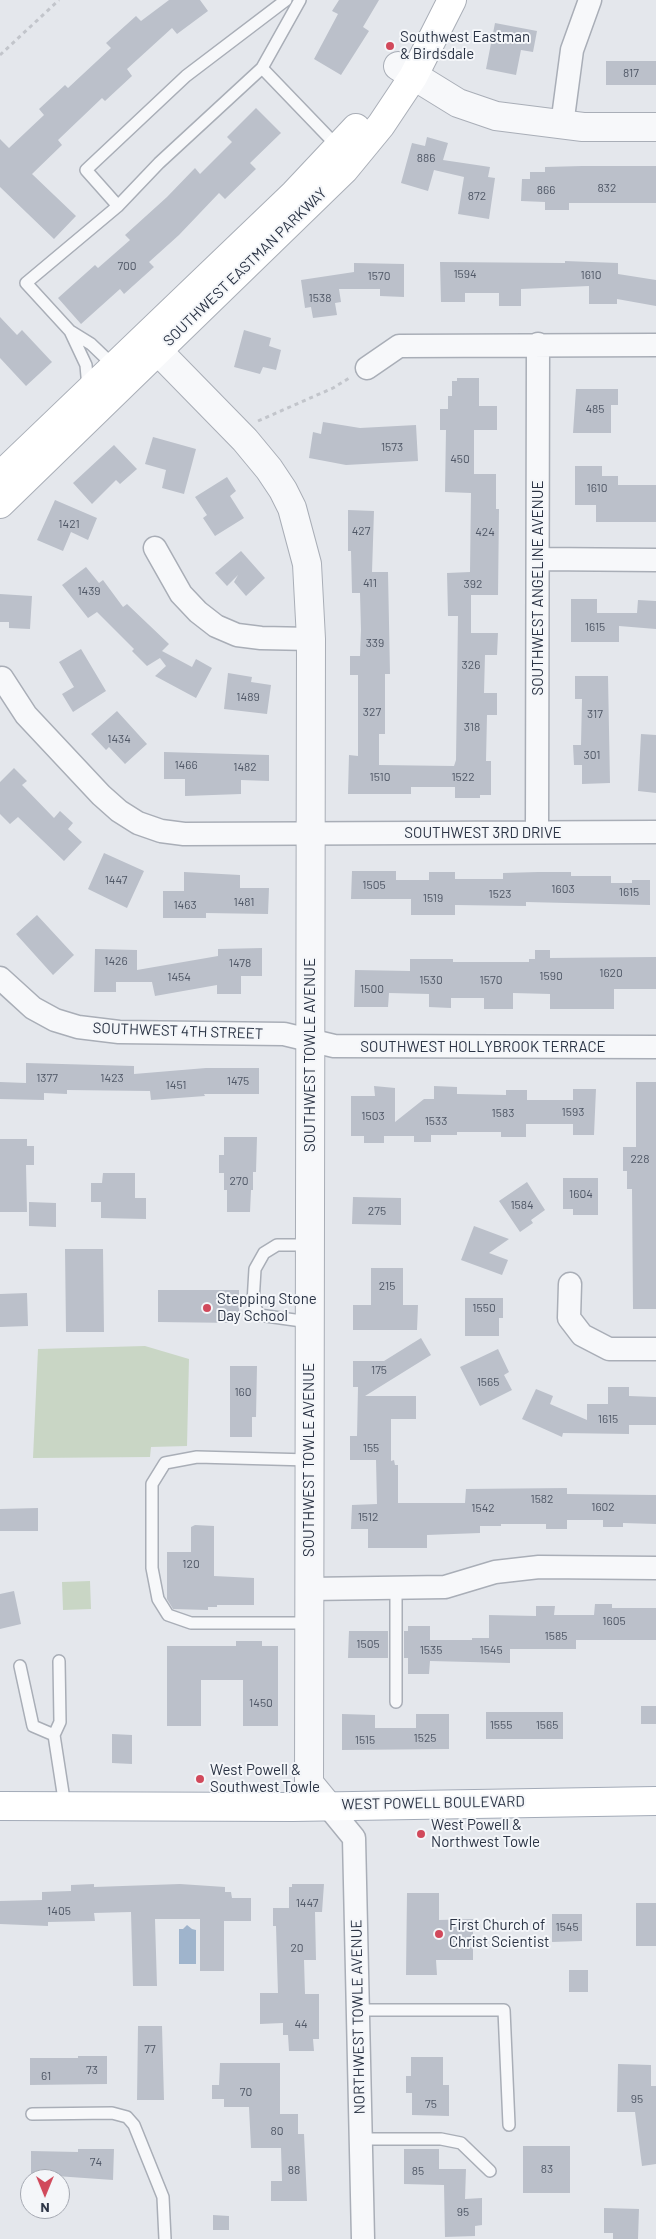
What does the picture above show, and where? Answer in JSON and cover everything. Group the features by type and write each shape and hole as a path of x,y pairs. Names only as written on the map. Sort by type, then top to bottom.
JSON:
{"main road":[{"name":"SOUTHWEST EASTMAN PARKWAY","path":"0,504 344,170 382,125 433,0"},
{"name":"SOUTHWEST EASTMAN PARKWAY","path":"0,476 339,148 369,110 405,71 452,0"},
{"path":"61,446 77,418 113,383 116,372 114,366"},
{"name":"WEST POWELL BOULEVARD","path":"0,1806 656,1801"}],"street":[{"path":"562,125 572,50 590,0"},
{"path":"405,71 458,104 514,120 562,125 656,127"},
{"name":"SOUTHWEST ANGELINE AVENUE","path":"537,832 538,344"},
{"path":"367,368 399,346 656,345"},
{"name":"SOUTHWEST TOWLE AVENUE","path":"158,351 236,430 284,490 298,525 309,577 309,1783 327,1805"},
{"path":"155,548 181,594 198,612 216,626 237,635 261,638 310,639"},
{"path":"539,559 656,560"},
{"name":"SOUTHWEST 3RD DRIVE","path":"2,678 26,715 101,795 119,811 138,823 161,831 184,834 656,832"},
{"name":"SOUTHWEST 4TH STREET","path":"0,978 33,1008 54,1020 78,1027 119,1032 284,1034 310,1040"},
{"name":"SOUTHWEST HOLLYBROOK TERRACE","path":"310,1040 334,1046 656,1047"},
{"path":"570,1284 569,1318 582,1335 609,1349 656,1349"},
{"path":"309,1589 445,1587 495,1572 539,1567 656,1568"},
{"name":"NORTHWEST TOWLE AVENUE","path":"327,1805 354,1838 362,2239"}],"lane":[{"path":"118,206 86,170 186,76 286,0"},
{"path":"114,366 91,344 70,331 26,282 118,206 159,163 262,68 300,0"},
{"path":"262,68 339,148"},
{"path":"70,331 86,365 88,392"},
{"path":"309,1245 277,1245 264,1253 255,1269 253,1303 260,1315 310,1322"},
{"path":"309,1460 197,1457 166,1462 152,1484 152,1568 158,1599 168,1615 191,1623 309,1623"},
{"path":"396,1589 396,1702"},
{"path":"59,1661 60,1722 54,1735 65,1806"},
{"path":"20,1666 33,1726 54,1735"},
{"path":"358,2010 504,2010 509,2126"},
{"path":"32,2114 112,2113 127,2117 134,2126 163,2197 165,2239"},
{"path":"360,2139 441,2139 461,2143 490,2171"}],"path":[{"path":"0,55 59,0"},
{"path":"236,430 333,388 367,368"}],"green space":[{"path":"145,1346 189,1359 187,1446 151,1447 150,1457 33,1458 38,1349"},
{"path":"90,1581 91,1609 63,1610 62,1582"}],"water":[{"path":"187,1925 196,1930 196,1964 179,1964 179,1929 183,1929"}],"building":[{"path":"169,0 200,0 208,11 177,34 172,28 127,69 132,76 105,101 102,98 58,140 62,145 32,174 76,216 54,239 0,187 0,139 9,148 44,115 39,109 65,85 68,88 111,48 106,43 136,16 141,21"},
{"path":"339,0 379,0 363,27 369,31 341,75 314,59 338,14 332,11"},
{"path":"495,23 537,31 533,52 521,50 516,75 486,69"},
{"path":"606,61 656,61 656,85 606,85"},
{"path":"256,108 281,133 250,163 256,169 225,199 219,193 179,235 149,262 154,267 124,294 120,289 81,324 58,298 95,265 98,268 130,240 125,235 167,197 195,168 200,174 232,142 227,137"},
{"path":"427,137 448,143 443,160 490,167 488,177 495,178 489,219 458,214 464,177 434,170 428,191 401,183 412,143 425,146"},
{"path":"656,166 656,203 569,203 569,210 545,210 545,202 521,201 522,179 530,179 530,172 545,172 545,167"},
{"path":"565,261 618,263 618,274 656,280 656,306 617,299 617,304 589,304 589,286 521,289 521,306 499,306 499,293 465,293 465,302 441,302 440,262 565,263"},
{"path":"354,263 404,264 404,297 380,296 380,289 339,289 341,302 335,303 337,315 313,318 311,307 305,308 301,280 354,272"},
{"path":"0,317 17,335 22,330 52,362 26,386 0,358"},
{"path":"244,330 271,338 269,346 281,350 276,370 263,367 260,374 234,367"},
{"path":"457,378 479,378 479,406 497,406 497,430 474,430 474,474 496,474 496,509 499,509 498,595 471,595 471,633 498,633 497,655 485,655 484,693 497,693 497,715 487,715 486,761 491,761 491,795 480,795 480,798 455,798 455,787 411,787 411,794 348,794 349,755 358,756 358,675 350,675 350,656 360,656 361,630 360,593 352,593 351,551 348,551 348,510 374,511 372,572 388,572 390,674 385,674 385,734 379,734 379,765 454,766 456,760 458,616 448,616 447,573 470,572 471,493 445,492 446,430 440,430 440,409 448,409 448,396 452,396 452,381 457,381"},
{"path":"576,389 618,389 618,405 611,405 611,433 573,433"},
{"path":"323,422 360,428 416,425 418,461 346,465 309,458 313,432 321,434"},
{"path":"153,437 196,449 184,494 162,488 166,470 145,464"},
{"path":"114,445 137,469 120,484 116,480 92,504 73,483"},
{"path":"575,466 602,466 602,476 618,476 618,485 656,485 656,522 596,522 596,505 575,505"},
{"path":"227,477 236,491 230,496 244,518 215,536 203,518 207,515 195,497"},
{"path":"55,500 97,518 88,540 71,532 63,551 37,540"},
{"path":"241,551 265,578 246,596 234,582 238,575 227,586 215,573"},
{"path":"86,567 99,583 103,580 123,607 127,604 169,644 162,651 192,667 196,659 212,668 196,698 155,676 166,666 160,658 147,666 132,651 134,649 97,612 88,618 62,585"},
{"path":"0,594 32,596 30,629 9,628 9,622 0,622"},
{"path":"571,599 597,599 597,613 637,613 638,600 656,601 656,629 619,626 619,642 571,642"},
{"path":"81,649 106,691 73,712 62,694 74,687 59,662"},
{"path":"228,673 252,677 251,682 271,685 267,714 224,709"},
{"path":"575,676 608,676 610,783 582,784 582,765 574,765 573,745 581,745 582,699 575,699"},
{"path":"117,711 147,744 125,764 109,747 106,750 91,734"},
{"path":"641,734 656,735 656,793 638,791"},
{"path":"164,752 269,755 269,781 241,780 241,794 185,796 185,779 164,779"},
{"path":"14,768 27,781 22,785 54,818 60,811 73,823 68,829 82,842 64,861 18,817 10,824 0,814 0,782"},
{"path":"104,853 144,871 127,908 88,889"},
{"path":"352,871 396,871 396,880 429,880 429,872 455,872 455,879 503,879 503,873 571,872 571,876 611,876 611,883 632,883 632,880 650,880 650,905 526,902 526,906 455,905 455,915 411,915 411,899 351,899"},
{"path":"184,872 240,875 240,888 269,888 268,914 206,913 206,918 163,918 163,891 184,891"},
{"path":"37,915 74,955 53,975 16,934"},
{"path":"262,948 262,976 241,976 241,994 217,994 217,985 155,996 152,982 116,982 116,992 94,992 95,949 137,950 137,970 218,956 218,949"},
{"path":"535,950 550,950 550,958 656,957 656,989 614,989 614,1009 550,1009 550,994 513,993 513,1009 484,1009 484,998 451,998 451,1008 429,1007 429,994 389,993 388,1007 354,1007 355,970 410,971 410,959 453,959 453,962 529,962 529,959 535,959"},
{"path":"26,1063 134,1066 134,1074 206,1068 259,1068 259,1094 204,1094 205,1096 151,1100 150,1091 67,1090 67,1094 44,1093 44,1100 0,1099 0,1082 26,1083"},
{"path":"636,1082 656,1082 656,1309 633,1309 632,1189 627,1189 627,1171 623,1171 623,1147 636,1147"},
{"path":"374,1086 395,1088 395,1122 424,1099 434,1099 434,1086 457,1087 457,1094 506,1095 506,1090 527,1090 527,1100 573,1100 573,1089 596,1089 594,1135 573,1135 573,1124 526,1124 526,1137 501,1137 501,1132 457,1132 457,1135 431,1135 431,1142 414,1142 414,1136 384,1136 384,1143 364,1143 364,1136 351,1136 351,1096 375,1096"},
{"path":"224,1137 257,1137 256,1172 253,1172 250,1212 227,1212 227,1190 224,1190 224,1173 219,1173 219,1155 224,1155"},
{"path":"0,1139 27,1139 27,1146 34,1146 34,1165 26,1165 27,1212 0,1212"},
{"path":"103,1173 135,1173 135,1198 146,1198 146,1219 101,1218 101,1202 91,1202 91,1183 102,1183"},
{"path":"563,1178 598,1178 598,1215 573,1215 573,1209 563,1209"},
{"path":"527,1182 545,1210 531,1220 533,1223 520,1232 499,1201"},
{"path":"353,1197 401,1198 401,1225 352,1224"},
{"path":"29,1202 56,1203 56,1227 29,1226"},
{"path":"474,1226 509,1239 489,1253 508,1260 502,1275 461,1260"},
{"path":"65,1249 103,1249 104,1332 66,1332"},
{"path":"371,1268 403,1268 403,1305 418,1305 417,1330 353,1330 353,1305 371,1305"},
{"path":"158,1290 239,1290 239,1323 158,1322"},
{"path":"27,1293 28,1326 0,1327 0,1294"},
{"path":"465,1298 503,1298 503,1318 499,1318 499,1336 465,1336"},
{"path":"421,1338 431,1355 365,1396 416,1396 416,1419 391,1419 391,1461 394,1460 395,1465 398,1465 398,1503 465,1503 466,1489 567,1488 567,1494 656,1495 656,1524 623,1523 623,1527 603,1527 603,1520 567,1520 567,1529 546,1529 546,1524 501,1524 501,1526 480,1526 480,1533 427,1535 427,1548 368,1548 368,1529 351,1529 352,1505 377,1504 376,1460 350,1460 350,1436 357,1436 358,1387 353,1387 353,1361 384,1361"},
{"path":"498,1349 509,1372 504,1375 512,1390 480,1406 460,1367"},
{"path":"230,1366 257,1366 256,1417 252,1417 252,1437 230,1437"},
{"path":"608,1387 629,1387 629,1396 656,1397 656,1425 629,1425 629,1434 563,1433 562,1437 522,1419 536,1389 553,1396 550,1404 587,1420 587,1404 608,1404"},
{"path":"38,1508 38,1531 0,1531 0,1509"},
{"path":"195,1525 214,1526 214,1576 254,1578 254,1605 217,1605 217,1607 208,1607 208,1610 173,1609 167,1599 167,1552 191,1552 191,1527"},
{"path":"14,1591 21,1624 0,1629 0,1594"},
{"path":"595,1604 612,1604 612,1608 656,1608 656,1640 576,1640 576,1649 510,1649 510,1663 430,1661 429,1674 408,1674 408,1658 404,1658 404,1631 408,1631 408,1626 430,1626 430,1640 489,1638 489,1615 536,1616 536,1606 555,1606 554,1615 594,1615"},
{"path":"349,1631 388,1631 388,1658 348,1658"},
{"path":"236,1641 262,1641 262,1646 278,1646 278,1726 243,1726 243,1680 201,1680 201,1726 167,1726 167,1646 236,1646"},
{"path":"641,1706 656,1706 656,1724 641,1724"},
{"path":"486,1712 563,1712 563,1739 486,1739"},
{"path":"342,1714 375,1715 375,1728 416,1728 416,1714 449,1714 449,1749 342,1750"},
{"path":"112,1734 132,1735 132,1764 112,1763"},
{"path":"94,1884 94,1887 180,1884 225,1887 225,1892 231,1892 232,1898 251,1898 251,1921 224,1921 224,1971 200,1971 200,1919 155,1919 157,1986 133,1986 131,1912 94,1913 95,1921 48,1922 48,1926 0,1924 0,1901 42,1900 42,1892 71,1891 71,1885"},
{"path":"292,1884 324,1884 322,1912 315,1912 316,1960 304,1960 305,1994 319,1994 319,2039 313,2039 314,2051 289,2051 288,2035 283,2035 283,2023 260,2024 260,1993 278,1993 276,1926 273,1926 273,1908 289,1908 289,1887 292,1887"},
{"name":"First Church of Christ Scientist","path":"407,1893 439,1893 439,1920 473,1919 473,1960 436,1960 437,1975 406,1975"},
{"path":"636,1903 656,1903 656,1946 636,1946"},
{"path":"552,1914 582,1914 582,1941 552,1942"},
{"path":"569,1970 588,1970 588,1992 569,1992"},
{"path":"138,2026 162,2026 164,2100 137,2100"},
{"path":"78,2056 107,2056 107,2084 30,2085 30,2058 78,2058"},
{"path":"411,2057 443,2057 443,2085 449,2085 449,2116 412,2115 412,2093 406,2093 406,2076 411,2076"},
{"path":"220,2063 280,2063 280,2114 298,2114 298,2134 304,2134 307,2201 271,2201 271,2181 282,2181 281,2148 251,2148 249,2107 224,2107 224,2099 212,2099 212,2085 219,2085"},
{"path":"618,2064 651,2065 651,2086 656,2086 656,2164 642,2166 635,2112 617,2112"},
{"path":"523,2146 570,2146 570,2193 523,2193"},
{"path":"78,2149 114,2149 113,2180 70,2177 70,2169 31,2169 31,2151 78,2152"},
{"path":"404,2149 439,2149 439,2169 466,2169 465,2199 482,2198 482,2225 475,2226 475,2236 445,2237 444,2185 404,2184"},
{"path":"604,2208 639,2209 638,2239 613,2239 613,2233 604,2233"},
{"path":"213,2215 229,2216 229,2230 213,2230"}],"place":[{"name":"Southwest Eastman & Birdsdale","path":"390,46"},
{"name":"Stepping Stone Day School","path":"207,1308"},
{"name":"West Powell & Southwest Towle","path":"200,1779"},
{"name":"West Powell & Northwest Towle","path":"421,1834"},
{"name":"First Church of Christ Scientist","path":"439,1934"}]}
